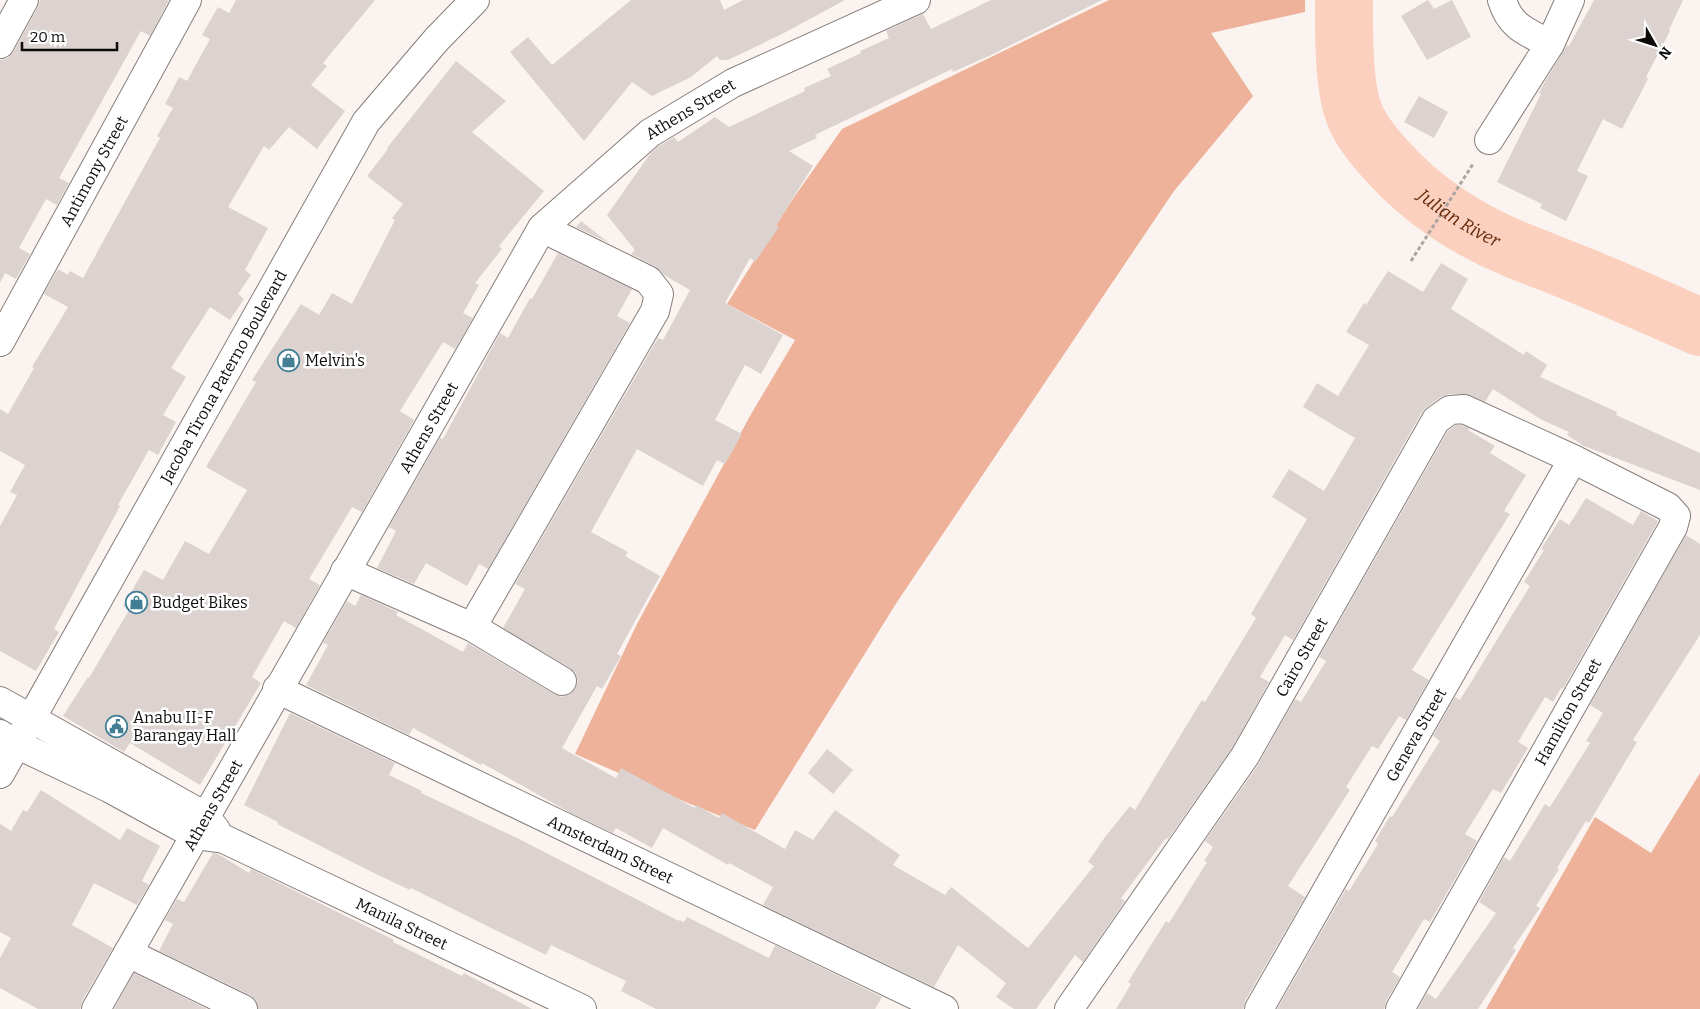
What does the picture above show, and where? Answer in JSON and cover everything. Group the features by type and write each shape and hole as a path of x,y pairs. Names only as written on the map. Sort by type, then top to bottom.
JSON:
{"street":[{"path":"0,44 24,0"},
{"name":"Antimony Street","path":"0,342 187,0"},
{"name":"Jacoba Tirona Paterno Boulevard","path":"0,774 8,739 30,718 366,122 436,39 475,0"},
{"name":"Athens Street","path":"96,1009 277,689 542,228 650,133 733,83 916,0"},
{"path":"1502,0 1505,10 1518,27 1550,44"},
{"path":"1488,140 1550,44 1570,0"},
{"path":"472,627 655,311 659,294 648,280 542,228"},
{"name":"Cairo Street","path":"1068,1009 1245,756 1436,420 1450,410 1464,409 1573,459"},
{"name":"Geneva Street","path":"1259,1009 1573,459"},
{"name":"Hamilton Street","path":"1400,1009 1672,527 1676,516 1668,507 1573,459"},
{"path":"345,571 472,627 562,682"},
{"name":"Amsterdam Street","path":"277,689 944,1009"},
{"name":"Manila Street","path":"0,701 200,826"},
{"name":"Manila Street","path":"8,739 109,788 200,826 582,1009"},
{"path":"128,953 243,1009"}],"path":[{"path":"1411,261 1488,140"}],"shaded area":[{"path":"1109,0 1305,0 1305,12 1211,33 1253,96 1174,191 897,602 755,830 575,754 637,624 750,416 795,340 727,304 790,203 842,129"},
{"path":"1700,773 1700,1009 1486,1009 1595,817 1651,853"}],"building":[{"path":"40,0 169,0 150,36 141,31 59,178 69,183 57,205 46,199 19,248 30,254 16,279 5,273 0,283 0,60 8,58 14,51"},
{"path":"236,0 375,0 323,63 327,66 311,85 345,111 317,149 289,127 269,150 264,146 228,207 268,228 245,270 251,275 238,294 244,299 230,320 210,307 171,368 186,377 163,415 176,422 158,455 149,450 118,505 120,506 54,629 59,632 36,671 0,651 0,526 17,495 10,492 25,465 0,451 0,409 8,414 34,368 32,367 68,307 44,294 58,269 68,275 70,271 83,278 160,138 157,136 173,108 165,104 179,77 187,81 210,39 202,35 218,7 229,13"},
{"path":"631,0 720,0 724,10 743,0 845,0 784,33 728,60 720,60 717,56 691,77 652,96 632,82 584,141 510,52 528,37 552,65"},
{"path":"991,0 1102,0 991,55 953,72 952,69 815,135 817,138 789,151 813,166 776,225 779,227 755,262 750,258 725,303 783,335 761,374 745,365 715,420 742,434 725,464 717,460 703,486 637,449 591,532 628,552 625,556 660,576 617,654 621,656 602,689 597,686 562,748 616,778 621,768 695,808 696,805 719,818 722,813 785,849 795,830 813,840 835,810 900,855 893,865 945,895 951,887 1028,948 1094,866 1088,862 1105,837 1130,806 1135,810 1202,700 1205,702 1256,618 1251,614 1307,519 1272,497 1289,469 1324,491 1355,438 1303,407 1317,383 1338,396 1369,345 1346,332 1364,303 1366,305 1388,271 1423,292 1441,263 1468,279 1451,309 1524,355 1526,351 1547,365 1540,377 1617,412 1616,415 1700,453 1700,490 1584,446 1567,435 1569,432 1542,420 1493,389 1485,402 1470,395 1449,394 1427,407 1422,412 1293,640 1285,635 1260,677 1269,682 1232,748 1168,839 1166,838 1121,898 1125,901 1083,962 1075,955 1036,1009 1014,1009 996,997 1006,983 958,945 934,987 763,905 773,887 729,863 728,865 663,828 652,848 616,828 613,833 569,812 482,763 481,765 413,728 409,735 306,685 328,645 323,643 347,601 355,606 361,595 398,612 396,615 463,652 468,643 554,694 562,697 570,694 575,689 578,681 575,673 570,668 503,628 525,589 515,584 658,338 663,340 690,290 664,275 655,266 631,254 635,250 607,215 650,154 674,137 678,142 715,117 729,127 805,91 804,88 831,76 827,69 889,38 886,31 923,14 931,29"},
{"path":"1428,0 1434,9 1452,0 1471,37 1427,60 1401,16"},
{"path":"1594,0 1683,0 1670,31 1646,77 1648,79 1622,129 1603,119 1577,171 1588,176 1566,221 1540,208 1542,204 1497,182 1541,94 1539,93 1567,45 1569,46"},
{"path":"456,61 506,101 472,132 544,191 499,246 502,249 475,283 479,285 463,313 473,318 455,349 443,342 400,411 414,420 362,512 352,507 309,579 320,585 296,628 284,621 252,677 261,683 200,785 130,743 124,752 63,716 89,678 129,610 123,606 144,570 163,580 185,541 209,554 247,490 206,467 256,382 252,380 301,304 319,315 332,293 352,304 395,220 392,218 403,204 367,176"},
{"path":"1419,96 1448,112 1434,138 1404,122"},
{"path":"581,221 609,243 576,227"},
{"path":"558,253 632,289 617,316 630,323 488,569 479,564 467,586 426,563 414,584 377,568 396,531 389,527 440,438 443,439 500,333 508,338"},
{"path":"1456,425 1469,428 1468,430 1495,446 1490,453 1526,475 1504,511 1510,514 1412,670 1429,680 1406,720 1399,716 1378,749 1372,746 1346,787 1350,790 1288,886 1305,897 1245,1001 1243,1009 1116,1009 1131,984 1128,982 1166,921 1169,923 1207,862 1204,861 1213,847 1205,841 1258,765 1295,699 1301,702 1326,661 1319,657 1448,431"},
{"path":"1586,498 1633,525 1641,511 1658,521 1563,689 1561,688 1553,702 1545,697 1518,742 1528,748 1501,793 1493,789 1465,834 1477,841 1430,922 1424,919 1392,972 1400,977 1386,1001 1384,1009 1277,1009 1346,889 1349,891 1378,844 1375,841 1390,816 1392,817 1440,741 1433,736 1455,697 1460,700 1530,586 1524,582 1544,550 1541,549 1560,519 1569,525"},
{"path":"1686,535 1700,544 1700,635 1633,740 1637,742 1589,823 1586,821 1557,868 1559,869 1536,906 1540,908 1513,948 1516,950 1478,1009 1418,1009 1427,993 1436,999 1496,913 1479,902 1504,857 1510,861 1545,804 1550,807 1590,743 1586,741 1603,713 1590,705"},
{"path":"290,713 395,763 389,775 422,791 421,793 519,839 679,921 684,922 687,917 769,958 775,945 882,997 875,1009 656,1009 621,991 626,981 551,945 546,955 411,888 410,890 376,874 277,824 278,822 244,805"},
{"path":"827,749 853,770 833,794 808,773"},
{"path":"41,790 120,840 127,828 160,846 142,881 149,885 137,905 94,883 72,925 113,948 82,1001 80,1009 38,1009 0,988 0,958 11,938 0,932 0,824 11,831 23,810 27,812"},
{"path":"213,853 218,854 249,873 251,869 462,976 464,973 532,1009 258,1009 256,1001 250,995 159,951 173,924 165,920 177,899 184,902"},
{"path":"134,973 207,1009 114,1009"}],"waterway":[{"name":"Julian River","path":"1344,0 1344,42 1350,101 1364,133 1401,176 1445,212 1478,232 1700,327"}],"place":[{"name":"Melvin's","path":"289,360"},
{"name":"Budget Bikes","path":"136,602"},
{"name":"Anabu II-F Barangay Hall","path":"117,726"}]}
